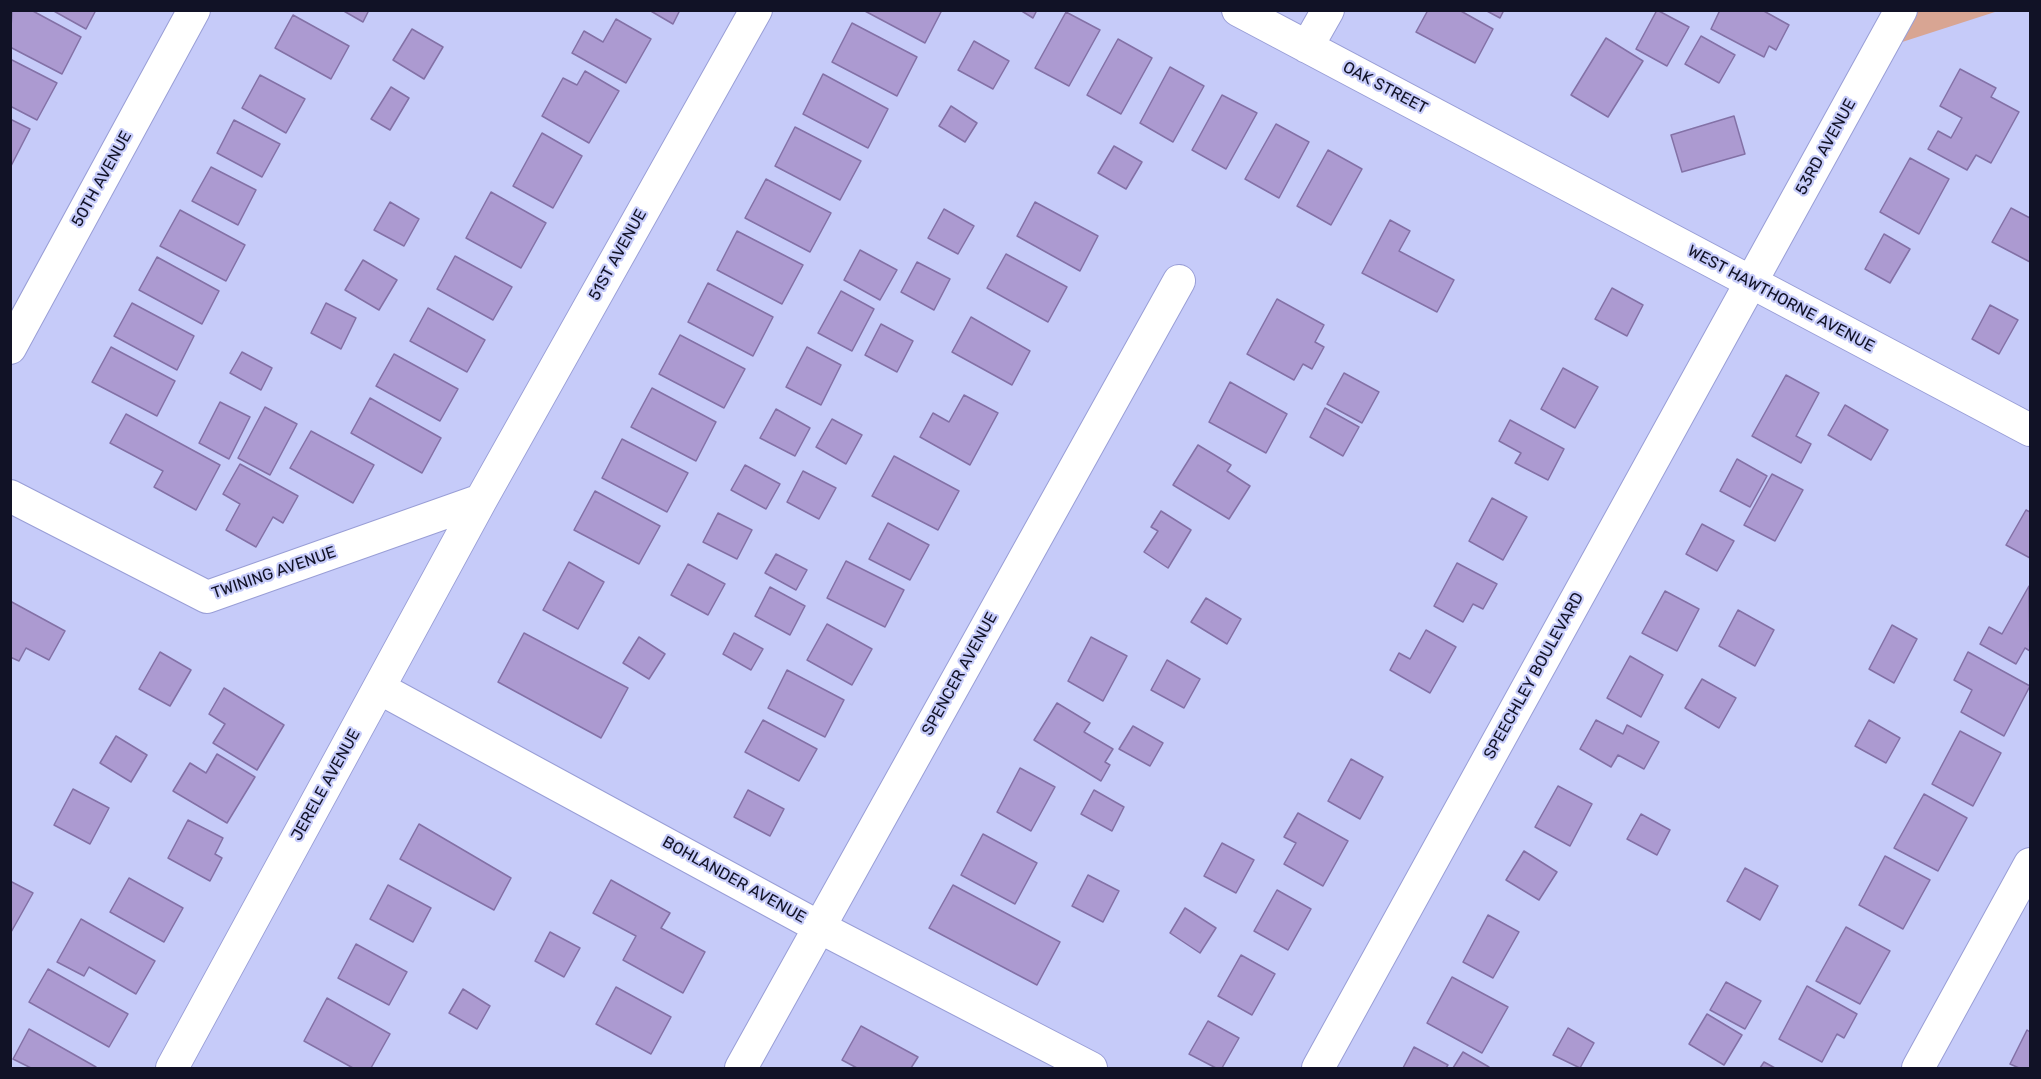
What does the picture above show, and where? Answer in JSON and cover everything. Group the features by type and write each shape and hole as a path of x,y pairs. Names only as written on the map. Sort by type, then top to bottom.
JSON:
{"street":[{"name":"50TH AVENUE","path":"10,348 194,10"},
{"name":"51ST AVENUE","path":"481,500 756,10"},
{"name":"OAK STREET","path":"1238,10 1533,166"},
{"path":"1307,47 1328,10"},
{"name":"53RD AVENUE","path":"1751,284 1901,10"},
{"name":"WEST HAWTHORNE AVENUE","path":"1533,166 1751,284 2031,430"},
{"name":"SPENCER AVENUE","path":"741,1068 1179,280"},
{"name":"SPEECHLEY BOULEVARD","path":"1317,1068 1751,284"},
{"name":"TWINING AVENUE","path":"10,496 207,597 481,500"},
{"name":"JERELE AVENUE","path":"172,1068 481,500"},
{"name":"BOHLANDER AVENUE","path":"379,688 819,927 1091,1068"},
{"path":"1918,1068 2031,864"}],"shaded area":[{"path":"1917,11 1998,11 1899,43"}],"building":[{"path":"12,10 31,10 81,37 62,74 10,47"},
{"path":"52,10 96,10 86,29"},
{"path":"342,10 369,10 363,22"},
{"path":"649,10 680,10 673,24"},
{"path":"863,10 942,10 925,43"},
{"path":"1020,10 1037,10 1033,18"},
{"path":"1428,10 1459,10 1493,29 1475,63 1416,32"},
{"path":"1485,10 1504,10 1500,18"},
{"path":"1657,10 1689,27 1667,66 1636,49"},
{"path":"1720,10 1762,10 1789,25 1776,50 1769,46 1764,57 1711,29"},
{"path":"1066,12 1100,30 1069,86 1035,68"},
{"path":"293,15 349,46 331,79 275,48"},
{"path":"616,19 651,39 626,83 572,53 584,31 603,42"},
{"path":"852,23 917,57 897,96 832,62"},
{"path":"412,29 443,47 424,79 393,60"},
{"path":"1701,36 1735,55 1719,83 1685,64"},
{"path":"1606,38 1643,61 1608,117 1571,95"},
{"path":"1118,39 1152,58 1121,114 1087,95"},
{"path":"974,41 1009,61 993,89 958,70"},
{"path":"10,59 57,83 37,120 10,106"},
{"path":"1170,67 1204,86 1173,142 1140,123"},
{"path":"1960,69 1996,88 1991,97 2019,112 1991,163 1976,155 1967,170 1928,149 1938,131 1951,138 1962,118 1940,106"},
{"path":"585,71 619,91 589,143 542,116 563,78 577,85"},
{"path":"823,74 888,109 868,148 803,114"},
{"path":"260,75 305,99 286,133 242,108"},
{"path":"391,87 409,98 390,130 371,119"},
{"path":"1222,95 1257,113 1226,169 1192,150"},
{"path":"951,106 977,123 965,142 939,126"},
{"path":"1734,116 1745,154 1682,172 1671,135"},
{"path":"10,119 30,129 11,166 10,166"},
{"path":"234,120 280,144 262,177 217,153"},
{"path":"1276,124 1309,142 1279,198 1245,179"},
{"path":"795,127 861,161 840,200 775,166"},
{"path":"542,133 582,156 553,208 513,186"},
{"path":"1114,146 1142,162 1126,189 1098,173"},
{"path":"1328,150 1362,169 1331,225 1297,206"},
{"path":"1910,158 1949,179 1919,234 1880,212"},
{"path":"211,167 256,190 238,225 192,201"},
{"path":"766,179 831,213 810,252 745,218"},
{"path":"491,192 546,223 521,268 466,238"},
{"path":"390,202 419,219 404,246 374,230"},
{"path":"1035,202 1098,236 1080,271 1017,236"},
{"path":"2011,208 2030,218 2030,262 1992,242"},
{"path":"944,209 974,226 958,254 928,238"},
{"path":"180,210 245,245 226,281 160,246"},
{"path":"1390,220 1410,231 1399,251 1454,280 1437,312 1362,273"},
{"path":"737,231 803,265 782,304 717,270"},
{"path":"1884,234 1910,249 1890,283 1865,269"},
{"path":"860,250 897,270 880,300 844,280"},
{"path":"1006,254 1067,287 1048,322 987,288"},
{"path":"455,256 512,287 493,320 437,289"},
{"path":"157,257 219,291 202,324 139,290"},
{"path":"363,260 397,280 379,310 345,290"},
{"path":"917,262 950,279 934,310 901,292"},
{"path":"708,283 773,317 753,356 688,322"},
{"path":"1612,288 1643,305 1627,336 1595,319"},
{"path":"841,291 874,309 852,351 818,333"},
{"path":"1277,299 1324,325 1315,342 1324,347 1312,369 1303,364 1294,380 1247,354"},
{"path":"132,303 194,336 177,370 114,336"},
{"path":"326,303 356,318 341,349 311,333"},
{"path":"1990,305 2018,320 1999,354 1972,339"},
{"path":"428,308 485,340 467,372 410,341"},
{"path":"971,317 1030,351 1012,385 952,352"},
{"path":"881,324 913,341 897,372 865,355"},
{"path":"680,335 745,369 724,408 659,374"},
{"path":"111,347 175,381 157,416 92,382"},
{"path":"807,347 841,365 821,405 786,387"},
{"path":"242,352 272,368 261,390 230,373"},
{"path":"394,354 458,389 440,421 376,386"},
{"path":"1563,368 1598,387 1575,428 1541,409"},
{"path":"1344,373 1379,392 1362,423 1327,404"},
{"path":"1786,375 1819,393 1796,436 1811,444 1801,463 1752,436"},
{"path":"1230,382 1287,414 1266,453 1209,422"},
{"path":"652,388 716,422 696,461 631,427"},
{"path":"964,395 998,413 970,465 920,437 933,413 949,422"},
{"path":"370,398 441,438 422,473 351,433"},
{"path":"220,402 250,417 229,459 199,443"},
{"path":"1845,405 1888,430 1871,460 1828,435"},
{"path":"265,407 297,424 270,475 238,458"},
{"path":"1325,408 1359,427 1343,456 1310,437"},
{"path":"776,409 810,428 795,456 760,438"},
{"path":"126,414 220,465 196,510 154,487 163,471 110,443"},
{"path":"832,419 862,435 846,464 816,447"},
{"path":"1510,420 1564,449 1548,480 1515,463 1521,453 1499,441"},
{"path":"311,431 374,465 353,503 290,468"},
{"path":"622,439 688,473 667,512 602,478"},
{"path":"1198,445 1231,465 1227,471 1250,486 1229,519 1173,485"},
{"path":"894,456 959,491 938,530 872,496"},
{"path":"1737,459 1767,476 1750,507 1720,491"},
{"path":"240,464 298,496 283,523 273,517 256,547 226,530 240,504 223,494"},
{"path":"745,465 780,484 766,509 731,490"},
{"path":"803,471 836,488 819,519 787,502"},
{"path":"1772,474 1803,490 1775,541 1744,525"},
{"path":"595,491 660,526 639,564 574,530"},
{"path":"1492,498 1527,517 1503,560 1469,541"},
{"path":"2026,510 2030,512 2030,558 2006,545"},
{"path":"1161,511 1191,530 1168,568 1144,552 1158,531 1151,527"},
{"path":"718,513 752,530 737,559 703,542"},
{"path":"888,523 929,545 910,580 869,559"},
{"path":"1702,524 1734,541 1717,571 1686,554"},
{"path":"776,554 807,570 796,590 765,573"},
{"path":"846,561 904,590 885,627 827,598"},
{"path":"569,562 604,582 578,629 543,610"},
{"path":"1457,563 1497,584 1483,609 1473,604 1463,622 1434,606"},
{"path":"688,564 725,584 708,615 671,595"},
{"path":"2029,586 2030,651 2025,648 2016,664 1980,644 1989,627 2002,634"},
{"path":"770,587 805,606 790,635 755,616"},
{"path":"1665,591 1699,609 1677,651 1642,633"},
{"path":"1206,598 1241,619 1227,644 1191,622"},
{"path":"10,601 65,631 49,660 26,648 19,661 10,657"},
{"path":"1738,610 1774,630 1755,666 1719,646"},
{"path":"827,624 872,649 852,685 807,660"},
{"path":"1892,625 1917,639 1894,683 1869,669"},
{"path":"1426,630 1456,647 1430,693 1390,670 1399,653 1410,659"},
{"path":"524,633 628,688 601,738 498,682"},
{"path":"734,633 763,649 751,670 723,654"},
{"path":"639,637 665,654 649,679 623,663"},
{"path":"1091,637 1127,656 1103,701 1068,681"},
{"path":"160,652 191,670 170,706 139,689"},
{"path":"1968,652 2030,686 2004,736 1961,712 1972,690 1954,680"},
{"path":"1630,656 1663,675 1641,717 1607,698"},
{"path":"1167,660 1200,679 1184,708 1151,690"},
{"path":"787,670 844,700 825,737 768,708"},
{"path":"1702,679 1736,698 1719,728 1685,708"},
{"path":"224,688 284,725 257,770 213,743 225,724 209,714"},
{"path":"1057,703 1090,723 1084,732 1113,749 1105,762 1110,765 1101,781 1034,740"},
{"path":"763,720 817,749 799,781 745,752"},
{"path":"1596,720 1623,734 1627,725 1659,742 1644,769 1618,755 1611,767 1580,749"},
{"path":"1869,720 1900,738 1886,763 1855,746"},
{"path":"1133,726 1163,743 1150,766 1119,749"},
{"path":"1960,731 2001,753 1973,806 1932,784"},
{"path":"116,736 147,755 131,782 100,763"},
{"path":"217,754 255,777 227,823 173,791 190,763 206,773"},
{"path":"1351,759 1383,777 1360,819 1328,801"},
{"path":"1020,768 1055,787 1031,831 997,812"},
{"path":"1558,786 1592,804 1570,846 1535,827"},
{"path":"73,789 109,808 90,844 54,825"},
{"path":"748,790 784,809 770,836 734,817"},
{"path":"1094,790 1124,807 1112,831 1081,814"},
{"path":"1924,794 1967,818 1938,871 1894,848"},
{"path":"1298,813 1348,841 1323,886 1284,864 1296,843 1284,837"},
{"path":"1641,814 1670,830 1657,855 1627,839"},
{"path":"188,820 223,838 215,854 222,858 210,881 168,858"},
{"path":"419,824 511,878 494,910 400,859"},
{"path":"983,834 1037,863 1015,904 961,875"},
{"path":"1222,843 1254,860 1236,893 1204,876"},
{"path":"1524,851 1557,872 1539,900 1506,880"},
{"path":"1885,856 1930,880 1903,929 1859,905"},
{"path":"1745,868 1778,886 1760,920 1727,901"},
{"path":"1088,875 1119,891 1103,922 1072,906"},
{"path":"129,878 183,908 164,942 110,912"},
{"path":"611,880 670,913 661,928 705,952 683,993 623,960 636,936 593,913"},
{"path":"10,881 33,893 10,934"},
{"path":"388,885 431,908 413,942 370,919"},
{"path":"953,885 1060,942 1037,985 929,928"},
{"path":"1277,890 1311,909 1288,950 1254,931"},
{"path":"1185,908 1216,928 1200,953 1170,933"},
{"path":"1488,915 1519,932 1493,978 1463,962"},
{"path":"81,919 155,961 136,994 89,967 84,976 57,962"},
{"path":"1846,927 1890,951 1860,1004 1816,981"},
{"path":"550,932 580,948 564,977 535,961"},
{"path":"356,944 407,972 389,1005 338,978"},
{"path":"1241,955 1275,974 1252,1015 1218,996"},
{"path":"48,969 128,1014 109,1047 29,1002"},
{"path":"1452,977 1508,1007 1482,1053 1427,1023"},
{"path":"1726,982 1761,1001 1745,1029 1710,1010"},
{"path":"1807,986 1857,1014 1844,1038 1837,1034 1822,1062 1779,1039"},
{"path":"616,987 671,1017 651,1054 596,1024"},
{"path":"463,989 490,1006 477,1029 449,1013"},
{"path":"327,998 390,1034 371,1068 353,1068 304,1041"},
{"path":"1707,1014 1742,1035 1724,1065 1689,1044"},
{"path":"1208,1021 1239,1038 1222,1068 1216,1068 1189,1054"},
{"path":"861,1026 918,1057 911,1068 857,1068 842,1060"},
{"path":"1568,1028 1594,1043 1580,1068 1553,1055"},
{"path":"29,1029 96,1067 31,1068 13,1059"},
{"path":"2027,1030 2030,1032 2030,1068 2019,1068 2010,1064"},
{"path":"1414,1047 1448,1065 1446,1068 1403,1068"},
{"path":"1463,1052 1489,1067 1453,1068"},
{"path":"1764,1062 1775,1068 1760,1068"}]}
